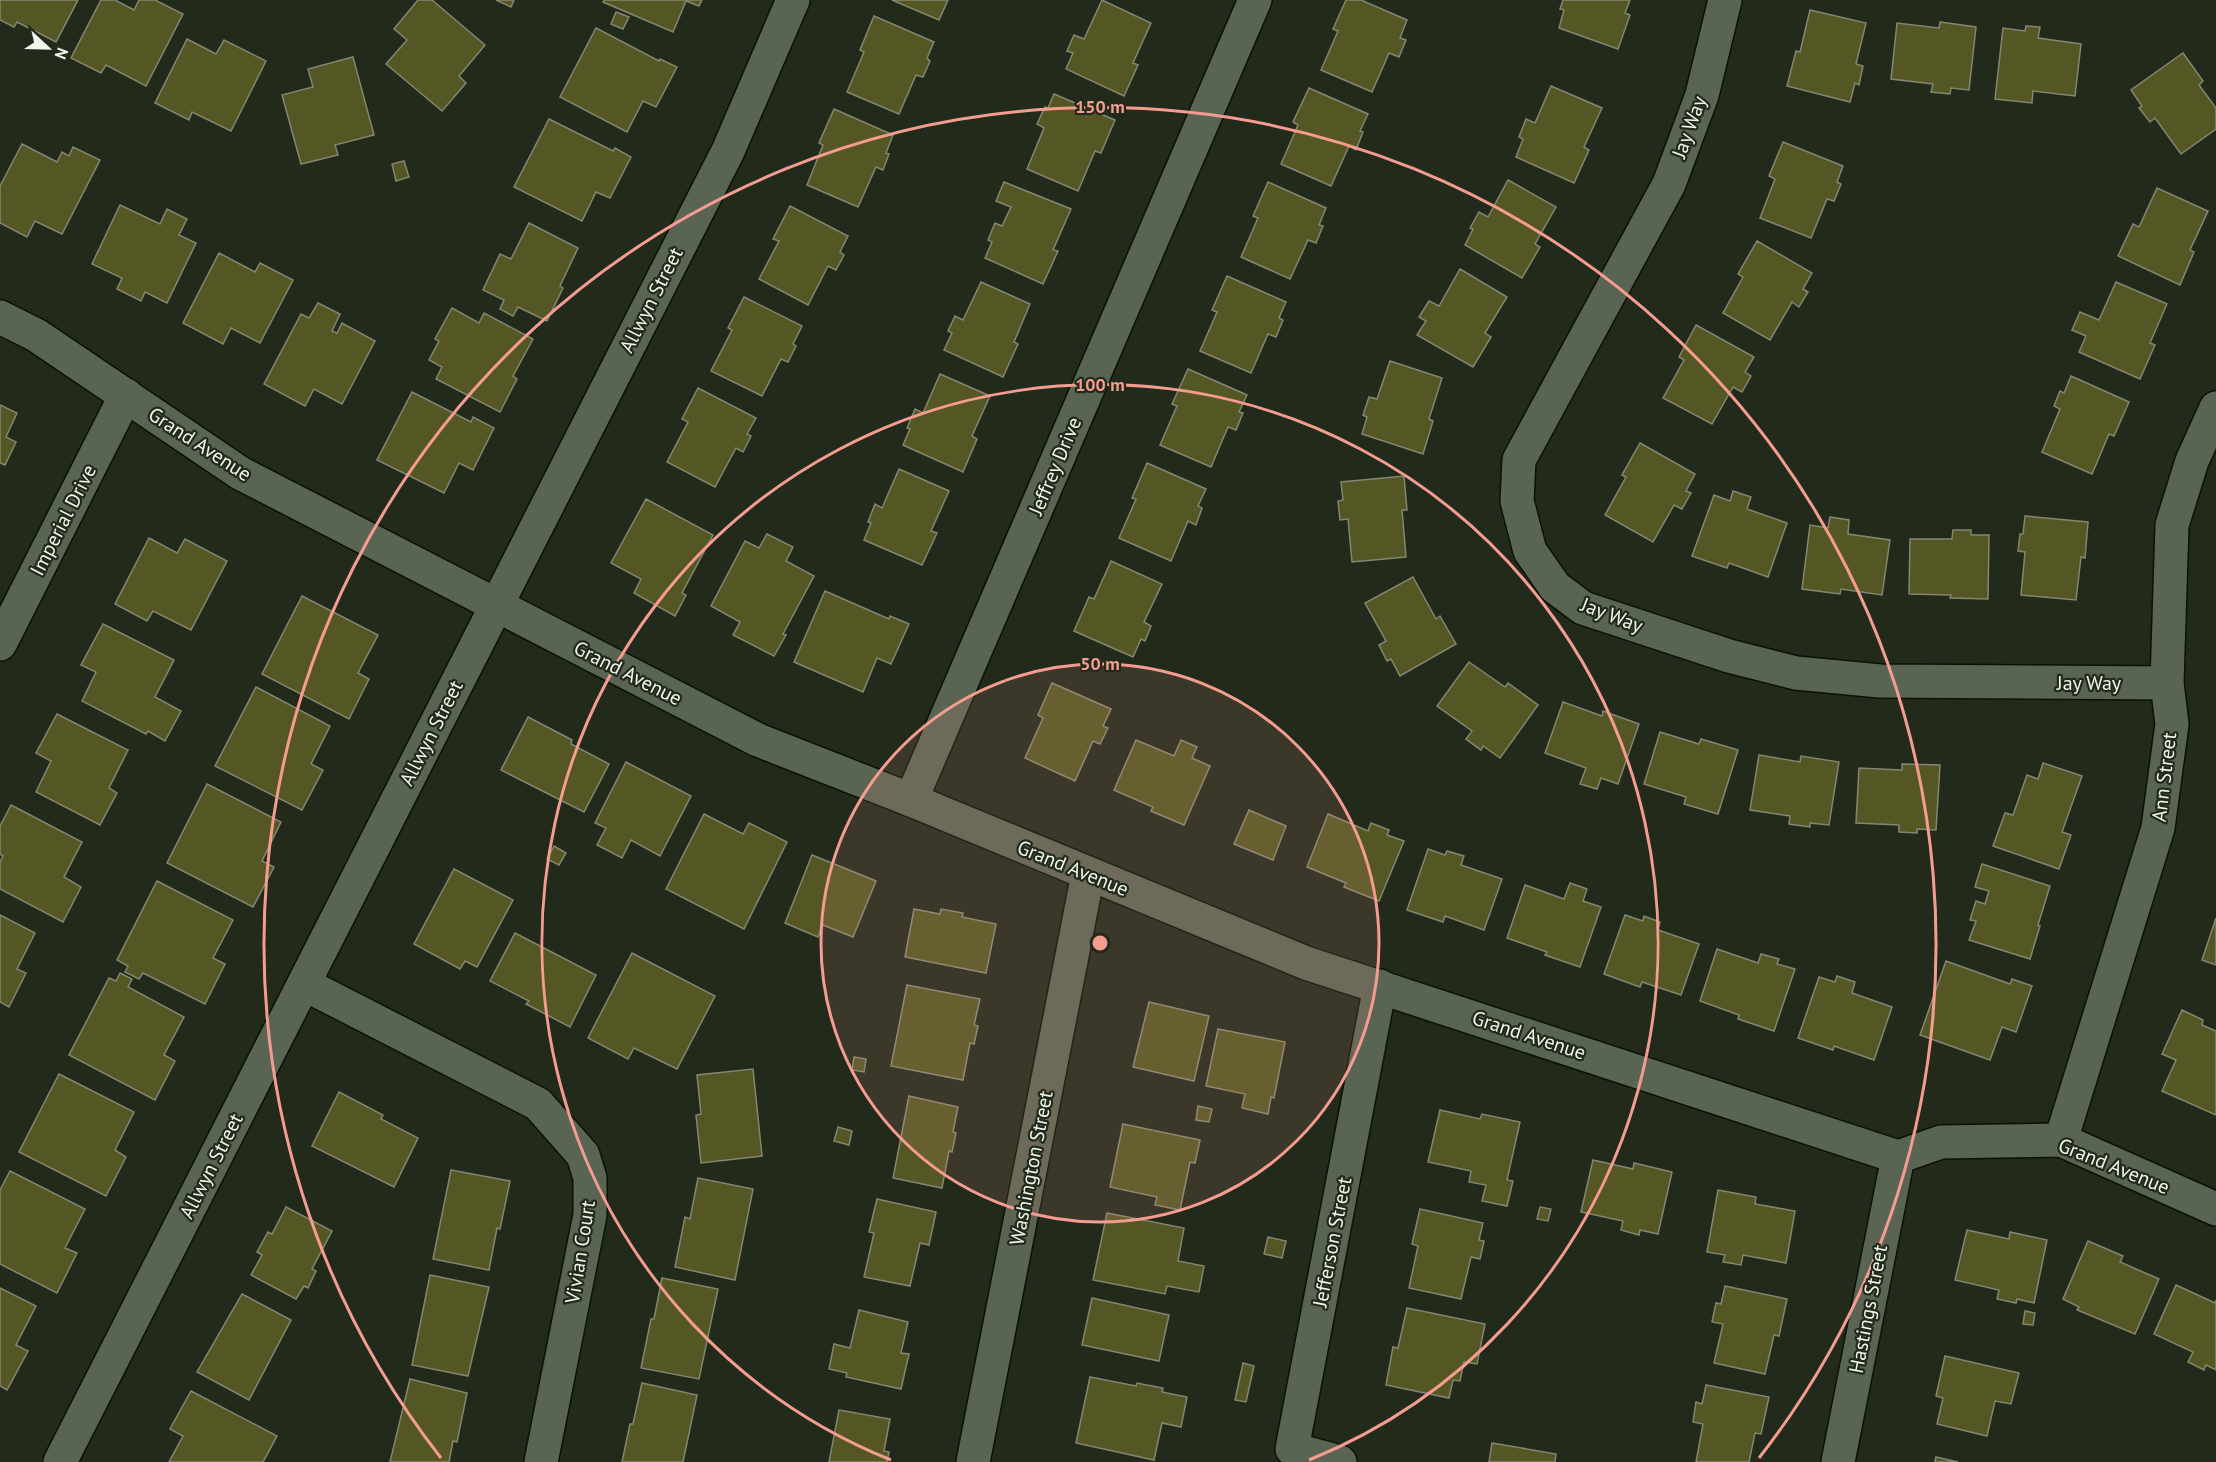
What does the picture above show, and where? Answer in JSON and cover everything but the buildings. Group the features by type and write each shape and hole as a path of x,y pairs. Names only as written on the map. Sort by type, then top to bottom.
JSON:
{"street":[{"name":"Allwyn Street","path":"60,1462 728,151 793,0"},
{"name":"Jeffrey Drive","path":"911,800 1255,0"},
{"name":"Jay Way","path":"1725,0 1702,94 1669,184 1519,460 1517,501 1530,551 1555,587 1583,608 1729,656 1796,673 1880,681 2167,683"},
{"name":"Grand Avenue","path":"0,317 36,334 240,473 758,740 911,800 1306,963 1898,1156 1941,1142 2061,1140 2216,1209"},
{"name":"Imperial Drive","path":"0,644 126,395"},
{"name":"Ann Street","path":"2061,1140 2158,828 2172,724 2167,683 2172,525 2192,461 2216,408"},
{"name":"Washington Street","path":"974,1462 1088,874"},
{"name":"Vivian Court","path":"303,984 538,1104 583,1155 590,1178 590,1215 541,1462"},
{"name":"Jefferson Street","path":"1340,1462 1292,1449 1380,986"},
{"name":"Hastings Street","path":"1838,1462 1898,1156"}]}
